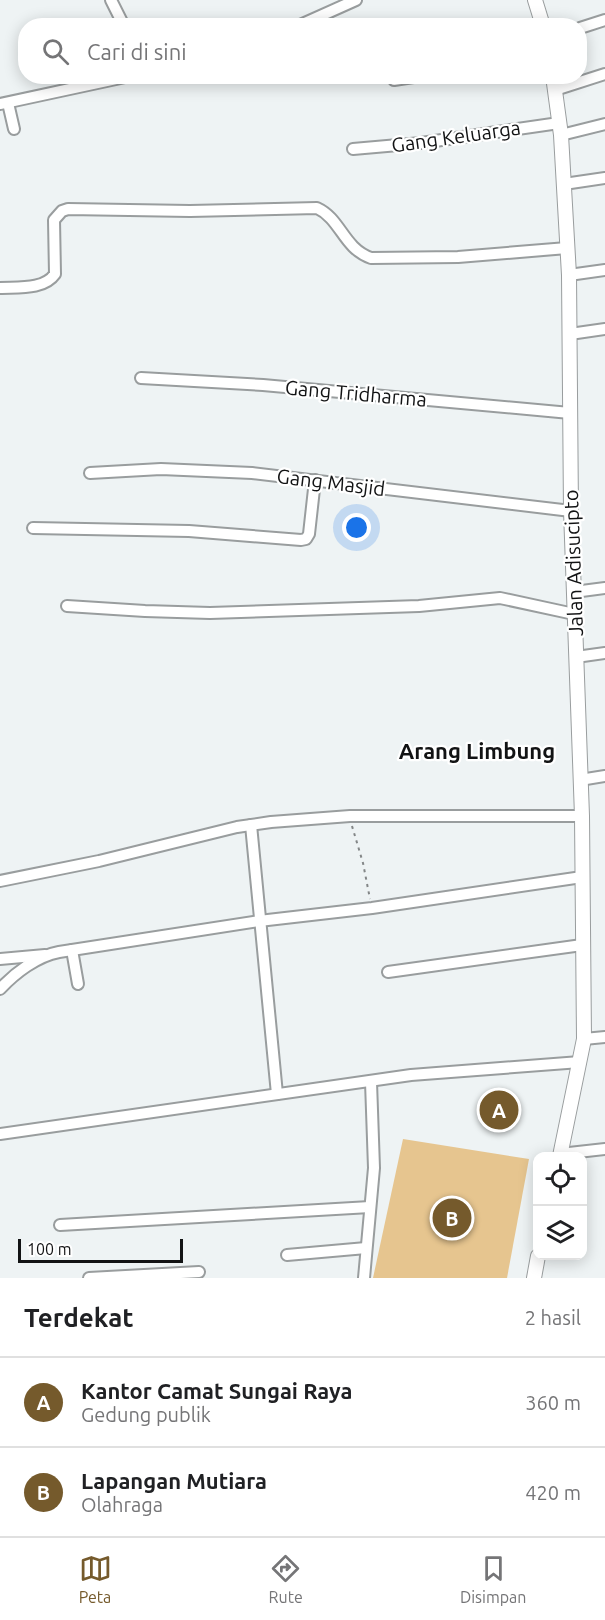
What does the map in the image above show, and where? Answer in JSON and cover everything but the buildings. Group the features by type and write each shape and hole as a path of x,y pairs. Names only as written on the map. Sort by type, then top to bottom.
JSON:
{"main road":[{"path":"535,0 541,18"},
{"name":"Jalan Adisucipto","path":"554,84 560,129 567,248 571,511 582,816 582,1051 561,1152"},
{"path":"534,1278 537,1260"}],"street":[{"path":"111,0 120,18"},
{"path":"316,18 356,0"},
{"path":"587,26 605,20"},
{"path":"587,77 605,74"},
{"path":"14,129 4,103 93,84"},
{"name":"Gang Keluarga","path":"353,149 605,124"},
{"path":"564,184 605,178"},
{"path":"0,288 31,286 51,281 55,274 54,220 62,211 68,209 190,211 317,208 327,213 350,246 360,254 371,258 458,257 567,248"},
{"path":"568,275 605,270"},
{"path":"570,334 605,329"},
{"name":"Gang Tridharma","path":"141,378 263,385 570,413"},
{"name":"Gang Masjid","path":"90,472 194,470 315,480 571,511"},
{"path":"33,528 189,531 301,540 306,539 309,534 315,480"},
{"path":"574,592 605,588"},
{"path":"67,606 210,613 419,606 500,598 574,614"},
{"path":"576,657 605,653"},
{"path":"580,780 605,776"},
{"path":"0,881 99,861 251,825 350,816 582,816"},
{"path":"251,825 277,1094"},
{"path":"0,959 45,955 259,921 372,908 582,877"},
{"path":"388,972 582,945"},
{"path":"72,950 78,984"},
{"path":"0,989 7,981 45,955"},
{"path":"0,1134 582,1051 605,1037"},
{"path":"364,1278 374,1168 371,1082"},
{"path":"582,1152 605,1149"},
{"path":"60,1226 370,1207"},
{"path":"286,1255 366,1248"},
{"path":"89,1278 199,1272"}],"path":[{"path":"350,816 372,908"}],"shaded area":[{"path":"403,1139 529,1159 507,1278 373,1278"}],"place":[{"name":"Kantor Camat Sungai Raya","path":"499,1110"},
{"name":"Lapangan Mutiara","path":"452,1218"}],"district":[{"name":"Arang Limbung","path":"477,750"}]}
